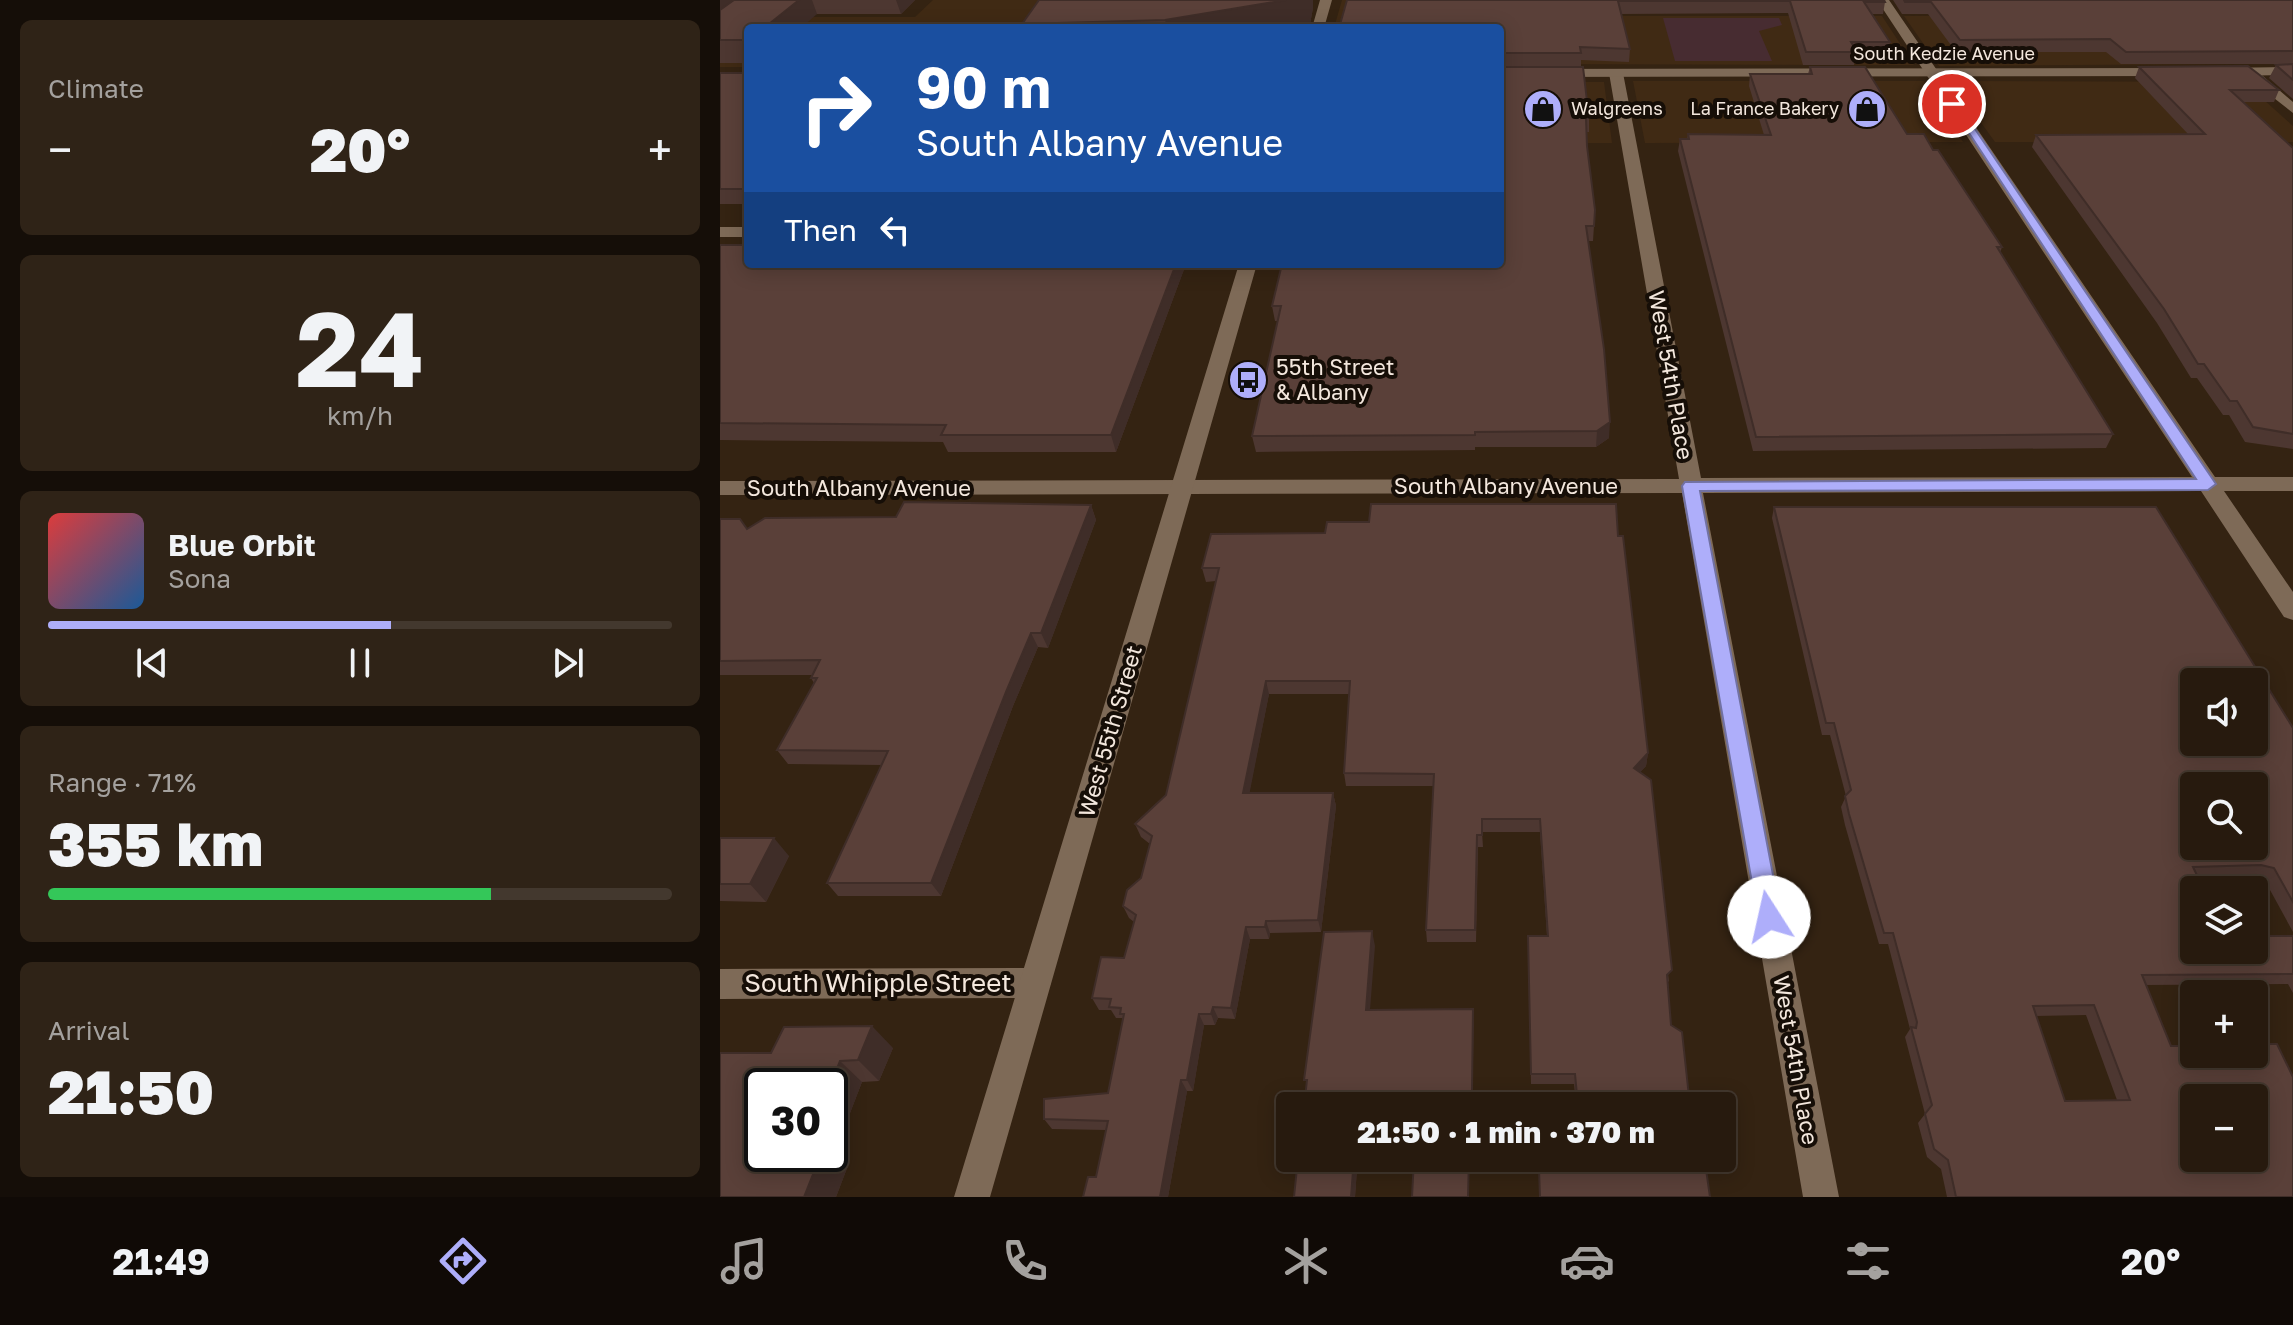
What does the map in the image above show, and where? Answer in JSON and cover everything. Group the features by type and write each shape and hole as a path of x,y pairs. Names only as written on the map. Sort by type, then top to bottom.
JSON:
{"street":[{"path":"1319,24 1326,0"},
{"path":"1883,0 2293,611"},
{"path":"2205,72 2293,71"},
{"name":"South Kedzie Avenue","path":"1504,73 2190,72"},
{"path":"2249,72 2293,109"},
{"name":"West 54th Place","path":"1616,73 1821,1197"},
{"path":"720,232 744,232"},
{"name":"West 55th Street","path":"972,1197 1247,268"},
{"name":"South Albany Avenue","path":"720,488 2293,484"},
{"name":"South Whipple Street","path":"720,984 1035,983"}],"shaded area":[{"path":"933,0 1302,0 1158,24 749,24 758,17 915,17"},
{"path":"1342,0 1462,0 1462,16 1882,16 1914,65 1504,64 1504,24 1335,24"},
{"path":"2180,15 2235,64 1939,66 1904,16"},
{"path":"1663,18 1779,18 1782,25 1759,31 1772,61 1675,61"},
{"path":"744,28 744,67 720,67 720,48"},
{"path":"1633,81 1924,81 1963,142 1645,143"},
{"path":"1951,81 2244,82 2293,126 2293,142 1995,142"},
{"path":"1504,82 1604,82 1612,143 1504,143"}],"building":[{"path":"734,0 799,0 769,24 744,24 744,40 720,40 720,10"},
{"path":"1039,0 1286,0 1165,20 1022,24"},
{"path":"1347,0 1884,0 1864,2 1890,42 1851,42 1857,52 1806,52 1790,1 1618,1 1630,49 1580,47 1581,53 1504,53 1504,24 1340,24"},
{"path":"1904,0 2293,0 2293,51 2126,52 2110,39 1960,40 1931,2"},
{"path":"2293,64 2293,80 2276,65"},
{"path":"2248,66 2279,90 2230,90 2293,148 2293,434 2253,427 2237,401 2230,401 2204,364 2198,364 2164,309 2036,135 2205,134 2139,67"},
{"path":"1504,67 1583,67 1589,118 1586,118 1587,146 1595,210 1594,226 1586,226 1604,349 1610,422 1597,431 1252,436 1281,306 1272,306 1281,268 1504,268"},
{"path":"1810,67 1865,67 1907,134 1924,134 1933,150 1938,150 2002,247 1997,247 2113,434 1756,437 1680,139 1689,139 1688,134 1771,135 1750,74 1812,74"},
{"path":"720,73 744,73 744,189 720,189"},
{"path":"720,245 744,245 744,268 1174,268 1111,435 941,435 946,425 720,423"},
{"path":"904,502 1091,505 1041,633 1031,633 1006,692 931,883 827,883 888,751 777,750 817,678 811,678 820,660 720,661 720,519 740,519 747,529 765,518 896,517"},
{"path":"1371,504 1616,504 1618,536 1623,536 1648,753 1634,768 1651,780 1672,970 1667,975 1671,1025 1682,1032 1688,1092 1577,1092 1575,1074 1531,1074 1528,936 1548,936 1540,819 1482,819 1482,835 1477,835 1475,930 1426,930 1434,774 1344,773 1350,681 1266,681 1243,793 1333,793 1318,920 1266,921 1265,927 1246,927 1231,1008 1213,1007 1211,1014 1199,1014 1187,1080 1181,1080 1160,1197 1083,1197 1088,1177 1096,1177 1108,1121 1044,1119 1044,1099 1108,1093 1124,1014 1120,1014 1121,1008 1109,1007 1111,999 1092,998 1101,957 1124,958 1136,915 1123,906 1127,890 1141,878 1152,836 1135,824 1166,795 1219,568 1202,568 1211,534 1325,533 1327,522 1369,522"},
{"path":"1774,507 2156,507 2256,668 2180,668 2180,756 2268,756 2268,688 2293,728 2293,902 2274,868 2261,865 2193,867 2197,876 2180,876 2180,964 2268,964 2268,936 2293,936 2293,974 2142,975 2171,1046 2180,1046 2180,1068 2268,1068 2268,1044 2277,1044 2293,1077 2293,1197 1956,1197 1948,1160 1934,1149 1925,1114 1932,1105 1911,1027 1916,1028 1917,1022 1893,933 1884,933 1849,814 1845,796 1851,790 1834,723 1826,723","holes":["2094,1005 2130,1100 2065,1101 2033,1006"]},
{"path":"720,838 774,838 750,884 720,884"},
{"path":"1372,931 1366,1010 1473,1009 1472,1091 1479,1092 1306,1092 1307,1080 1304,1080 1324,932"},
{"path":"872,1026 858,1060 840,1061 837,1068 744,1068 744,1172 814,1172 804,1197 720,1197 720,1053 771,1053 784,1027"},
{"path":"1297,1172 1353,1172 1351,1197 1294,1197"},
{"path":"1413,1172 1469,1172 1468,1197 1412,1197"},
{"path":"1539,1172 1706,1172 1710,1197 1540,1197"}],"place":[{"name":"Walgreens","path":"1543,109"},
{"name":"La France Bakery","path":"1867,109"},
{"name":"55th Street & Albany","path":"1248,380"}],"route":[{"path":"1769,917 1691,486 2208,484 1952,104"}]}
